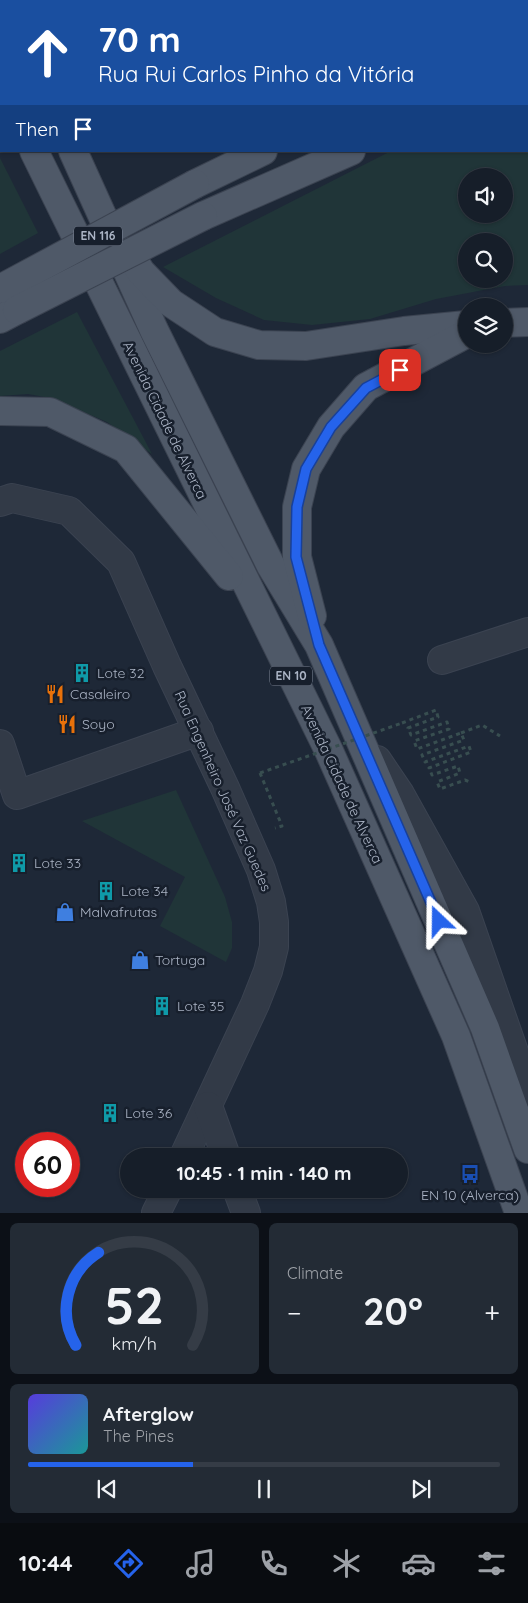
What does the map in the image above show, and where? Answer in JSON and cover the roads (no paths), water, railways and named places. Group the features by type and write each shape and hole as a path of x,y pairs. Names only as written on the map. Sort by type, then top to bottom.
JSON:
{"main road":[{"name":"EN 116","path":"0,289 195,184 261,152"},
{"name":"EN 116","path":"8,315 203,216 349,152"},
{"path":"75,156 141,272 171,303 215,332 259,345 306,346 404,331 458,326"},
{"name":"EN 10","path":"75,156 154,330 266,557 319,645 485,1028 528,1150"},
{"name":"Avenida Cidade de Alverca","path":"35,158 329,751 456,1036 519,1213"},
{"path":"513,323 528,322"},
{"path":"319,645 296,557 297,507 306,469 331,427 366,388 458,338"},
{"path":"0,412 50,412 126,449 259,612"}],"street":[{"name":"Rua Engenheiro José Vaz Guedes","path":"0,502 12,498 69,511 121,562 166,666 199,731 261,870 271,902 274,922 274,947 268,971 256,1004 188,1148"},
{"path":"442,660 528,632"},
{"path":"355,726 400,794 465,911 528,1092"},
{"path":"0,744 17,795 199,731"},
{"path":"208,1106 223,1148"},
{"path":"156,1213 164,1198"},
{"path":"240,1198 246,1213"}],"place":[{"name":"Lote 32","path":"82,673"},
{"name":"Casaleiro","path":"55,694"},
{"name":"Soyo","path":"67,724"},
{"name":"Lote 33","path":"19,863"},
{"name":"Lote 34","path":"106,891"},
{"name":"Malvafrutas","path":"65,912"},
{"name":"Tortuga","path":"140,960"},
{"name":"Lote 35","path":"162,1006"},
{"name":"Lote 36","path":"110,1113"},
{"name":"EN 10 (Alverca)","path":"470,1174"}]}
